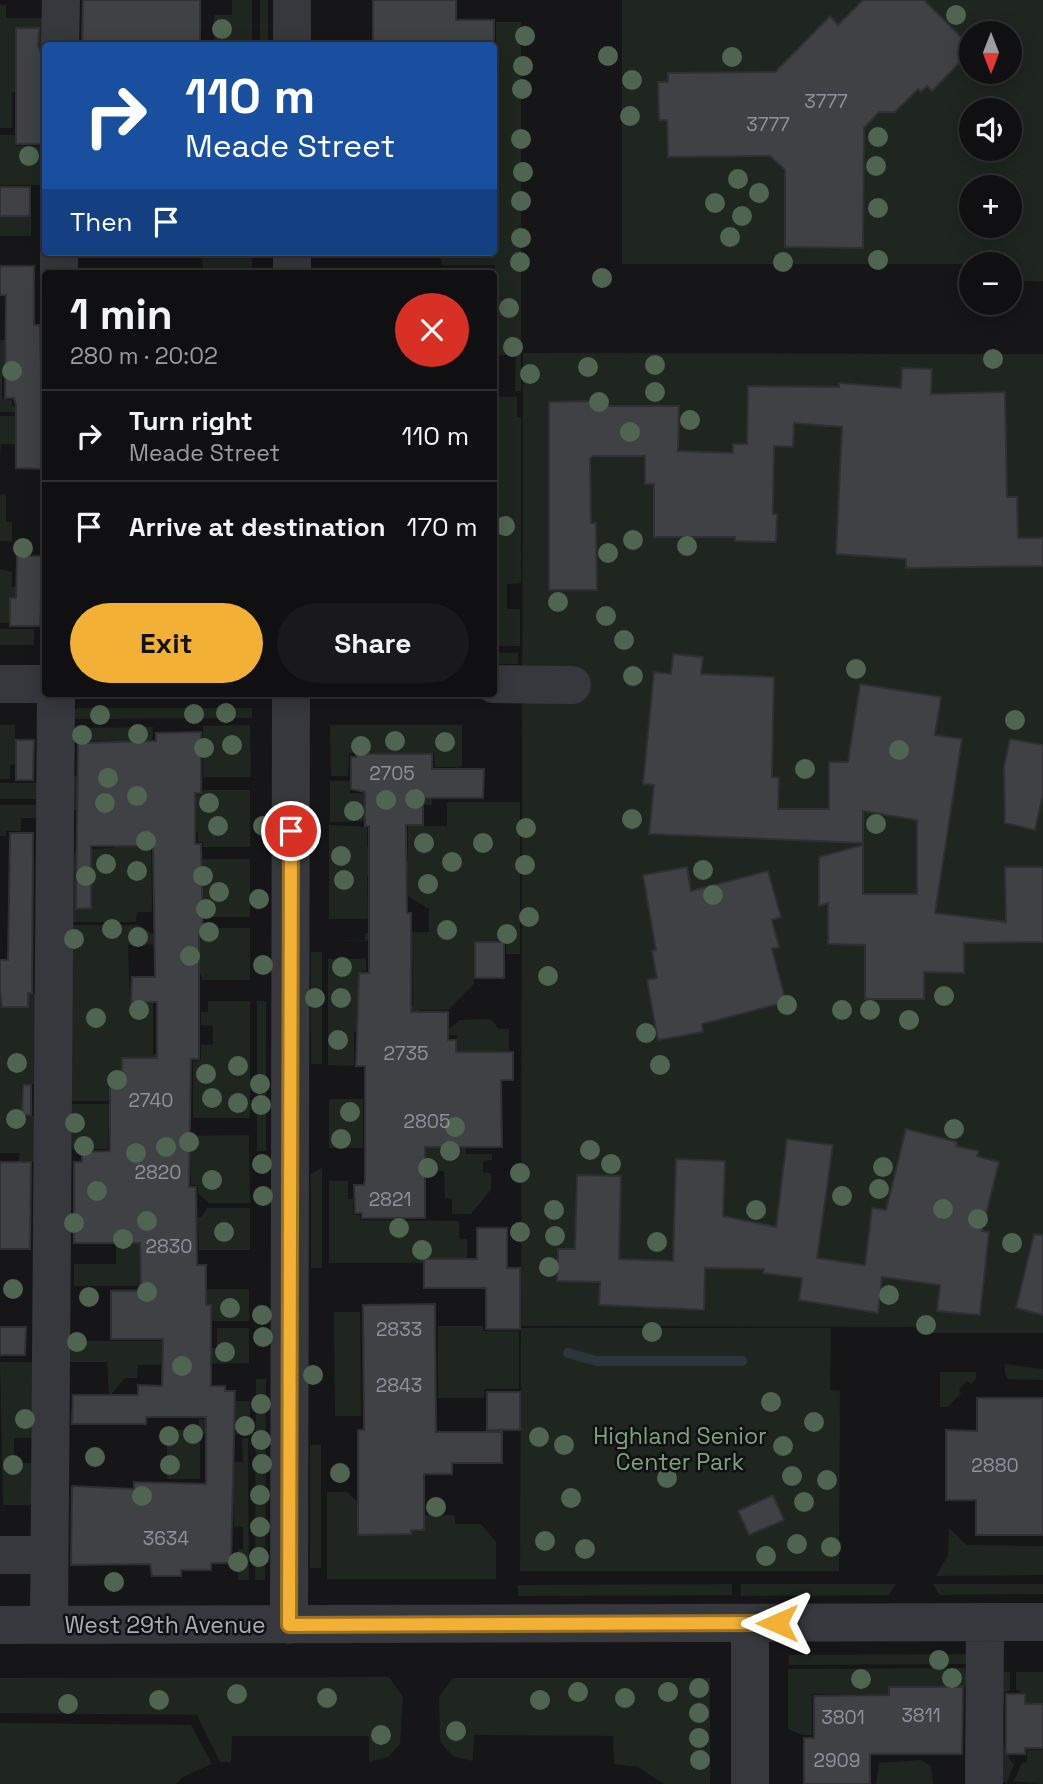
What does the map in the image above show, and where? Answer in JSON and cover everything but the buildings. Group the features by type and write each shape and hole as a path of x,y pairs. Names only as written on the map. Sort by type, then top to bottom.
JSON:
{"street":[{"path":"60,42 61,0"},
{"path":"292,0 292,42"},
{"path":"0,684 42,684"},
{"path":"497,684 572,685"},
{"path":"49,1625 56,697"},
{"path":"289,1625 291,697"},
{"path":"0,1555 49,1555"},
{"name":"West 29th Avenue","path":"0,1625 1043,1622"},
{"path":"750,1623 750,1784"},
{"path":"984,1784 985,1623"}],"green space":[{"path":"232,0 252,0 252,42 214,42 214,15 232,15"},
{"path":"260,0 268,0 268,42 260,42"},
{"path":"622,0 1043,0 1043,281 1022,281 1022,252 959,252 959,264 622,264"},
{"path":"0,5 6,5 6,18 50,18 47,42 42,42 42,60 19,60 19,72 15,72 15,92 12,92 12,128 0,128"},
{"path":"496,22 521,22 521,391 515,391 516,355 497,355 495,265 441,265 441,256 497,256"},
{"path":"0,135 15,135 15,146 42,146 42,185 0,185"},
{"path":"0,217 31,217 31,236 0,236"},
{"path":"202,256 252,256 252,270 203,268"},
{"path":"0,340 5,340 5,365 42,365 42,377 2,377 2,399 12,400 12,406 41,406 41,412 0,412"},
{"path":"523,353 1043,354 1043,1333 929,1333 929,1327 521,1326"},
{"path":"497,397 517,397 517,417 521,417 521,583 507,584 507,609 520,609 520,646 497,646"},
{"path":"0,416 42,416 42,444 1,444 0,457"},
{"path":"0,495 6,495 6,522 12,522 12,541 0,541"},
{"path":"0,569 12,572 12,587 39,587 39,596 9,597 9,623 0,623"},
{"path":"0,629 34,629 34,645 0,645"},
{"path":"497,653 518,653 518,664 497,664"},
{"path":"77,708 252,708 252,718 72,719 72,712"},
{"path":"0,725 15,725 15,764 10,765 10,779 0,779"},
{"path":"250,725 251,777 203,777 203,726"},
{"path":"330,725 462,725 462,767 435,767 434,753 349,753 348,776 331,776"},
{"path":"153,727 149,795 202,795 203,790 250,790 250,847 203,847 203,842 198,842 198,832 191,832 131,803 131,847 151,846 152,912 137,912 136,922 69,922 69,864 77,849 113,848 113,809 71,810 70,776 116,775 116,741 72,740 72,728"},
{"path":"330,781 350,781 350,793 432,793 432,805 364,805 364,821 330,822"},
{"path":"0,783 48,783 48,799 0,799"},
{"path":"447,802 520,802 520,954 506,954 506,941 474,941 474,984 448,1010 419,1010 418,1028 354,1032 354,1066 328,1065 328,959 366,959 366,971 358,972 358,996 369,1007 413,1006 412,942 331,940 365,940 365,933 429,932 429,909 408,896 408,876 375,876 375,862 408,862 408,826 447,826"},
{"path":"0,805 36,805 36,818 21,818 21,831 6,831 6,836 0,836"},
{"path":"329,825 367,827 367,847 374,848 374,876 367,877 368,919 329,919"},
{"path":"202,859 250,859 250,917 206,917 206,904 199,904"},
{"path":"68,925 138,925 153,934 204,934 204,928 250,928 250,980 202,980 201,974 189,974 189,944 128,945 130,1003 153,1003 153,1054 161,1054 161,1083 110,1083 110,1101 70,1101"},
{"path":"311,952 322,952 322,1064 311,1064"},
{"path":"0,993 2,1007 28,1007 28,994 39,994 50,1084 21,1085 22,1116 48,1116 38,1161 19,1161 19,1153 0,1153"},
{"path":"208,1001 250,1001 250,1118 193,1118 193,1061 201,1060 201,1045 213,1045 213,1026 201,1025 201,1012 208,1012"},
{"path":"257,1001 266,1001 266,1151 257,1151"},
{"path":"491,1019 499,1029 509,1029 509,1050 457,1054 457,1035 448,1035 448,1030 460,1020"},
{"path":"329,1099 363,1099 363,1148 329,1148"},
{"path":"72,1104 110,1104 108,1149 72,1149"},
{"path":"466,1113 466,1154 492,1154 492,1160 483,1161 483,1173 491,1173 491,1190 471,1214 452,1214 452,1199 445,1198 444,1171 426,1171 426,1146"},
{"path":"249,1135 250,1203 209,1203 198,1193 198,1185 191,1185 190,1155 119,1156 152,1136"},
{"path":"322,1168 322,1268 311,1268 311,1174"},
{"path":"329,1181 348,1181 348,1199 353,1199 353,1215 360,1215 360,1220 459,1221 459,1239 467,1239 467,1258 424,1258 423,1263 329,1263"},
{"path":"207,1208 250,1208 250,1250 199,1250 198,1224 153,1224 153,1217 201,1217"},
{"path":"139,1219 140,1286 74,1286 74,1264 116,1264 116,1242"},
{"path":"112,1289 249,1289 249,1321 212,1321 212,1304 163,1304 162,1339 141,1339 141,1303 112,1302"},
{"path":"334,1312 360,1312 361,1416 335,1416"},
{"path":"438,1326 483,1326 483,1331 519,1331 519,1389 485,1389 484,1398 438,1398"},
{"path":"217,1328 249,1328 249,1363 138,1365 137,1378 125,1378 109,1397 107,1362 70,1362 70,1341 162,1341 174,1343 175,1348 217,1348"},
{"name":"Highland Senior Center Park","path":"521,1328 831,1328 830,1390 840,1391 839,1571 520,1571"},
{"path":"0,1362 38,1362 37,1438 14,1438 14,1463 39,1463 39,1505 3,1505"},
{"path":"1005,1364 1043,1369 1043,1380 1008,1379"},
{"path":"940,1372 976,1372 976,1379 971,1384 967,1381 959,1389 961,1393 948,1407 940,1407"},
{"path":"256,1379 266,1379 265,1580 255,1580"},
{"path":"235,1401 250,1401 250,1434 200,1434 200,1479 167,1479 167,1430 199,1430 199,1419 226,1419 227,1413 235,1412"},
{"path":"242,1438 248,1438 249,1580 238,1580 238,1549 243,1549 243,1527 234,1527 233,1499 217,1499 217,1463 243,1462"},
{"path":"310,1445 321,1445 321,1568 310,1568"},
{"path":"327,1492 347,1492 358,1502 358,1535 411,1535 411,1531 425,1531 425,1515 455,1515 455,1524 481,1524 496,1542 496,1579 327,1579"},
{"path":"949,1528 967,1545 1043,1546 1043,1575 936,1576 948,1555"},
{"path":"732,1584 732,1595 518,1596 518,1585"},
{"path":"741,1584 896,1584 889,1595 741,1596"},
{"path":"933,1584 1043,1584 1043,1594 939,1595"},
{"path":"971,1654 975,1664 789,1665 789,1655"},
{"path":"976,1668 976,1686 889,1687 888,1694 812,1694 812,1735 802,1735 788,1729 788,1669"},
{"path":"995,1672 1010,1672 1010,1691 1004,1692 1002,1729 1008,1756 1014,1765 1007,1782 996,1782"},
{"path":"1016,1672 1043,1672 1043,1703 1026,1703 1025,1694 1016,1690"},
{"path":"389,1677 403,1697 400,1744 388,1757 369,1762 369,1736 232,1736 231,1762 220,1762 197,1715 0,1713 0,1678"},
{"path":"453,1678 710,1678 710,1784 664,1784 638,1767 614,1764 613,1736 474,1735 473,1761 454,1757 440,1742 439,1696"},
{"path":"0,1723 191,1725 212,1764 183,1777 176,1784 0,1784"},
{"path":"1027,1750 1043,1750 1043,1784 1014,1781 1022,1763 1027,1762"},
{"path":"921,1760 931,1766 933,1784 876,1784 879,1763"}],"waterway":[{"path":"568,1353 597,1361 742,1361"}],"route":[{"path":"291,831 289,1625 777,1623"}]}
